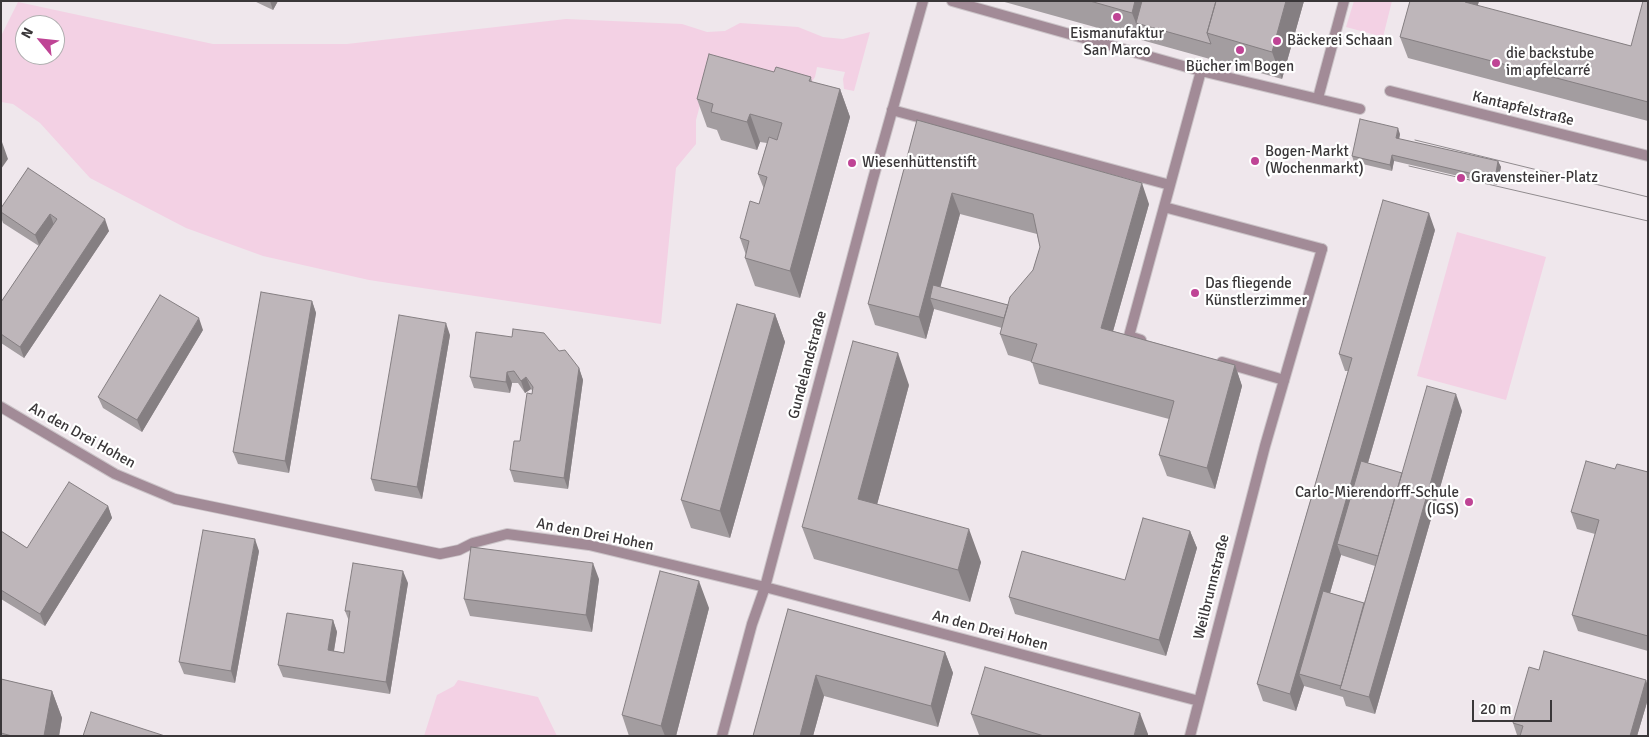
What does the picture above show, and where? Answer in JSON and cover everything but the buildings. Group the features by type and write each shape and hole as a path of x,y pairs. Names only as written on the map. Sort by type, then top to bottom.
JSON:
{"street":[{"name":"Gundelandstraße","path":"722,736 923,1"},
{"path":"952,1 1201,71 1360,109"},
{"path":"1318,98 1344,1"},
{"path":"1147,341 1129,336 1201,71"},
{"name":"Kantapfelstraße","path":"1390,91 1648,156"},
{"path":"892,110 1170,185"},
{"path":"1164,207 1322,249 1284,380 1212,359"},
{"name":"Weilbrunnstraße","path":"1190,736 1265,446 1284,380"},
{"name":"An den Drei Hohen","path":"1,407 115,474 175,499 440,554 459,550 473,543 507,534 589,546 764,587 1199,701"}],"shaded area":[{"path":"1354,1 1392,1 1383,37 1346,27"},
{"path":"18,2 213,44 347,44 566,19 682,24 707,32 725,31 740,23 798,27 823,37 843,39 870,32 854,91 844,89 843,79 845,72 817,67 815,77 811,83 707,79 696,120 696,144 676,168 661,324 369,280 263,256 186,228 90,178 40,123 13,104 1,102 1,36"},
{"path":"1457,232 1546,257 1506,400 1417,376"},
{"path":"458,680 538,697 557,736 424,736 437,695 454,686"}],"tram line":[{"path":"1415,140 1648,197"},
{"path":"1409,166 1648,221"}],"place":[{"name":"Eismanufaktur San Marco","path":"1117,17"},
{"name":"Bäckerei Schaan","path":"1277,41"},
{"name":"Bücher im Bogen","path":"1240,50"},
{"name":"die backstube im apfelcarré","path":"1496,63"},
{"name":"Bogen-Markt (Wochenmarkt)","path":"1255,161"},
{"name":"Wiesenhüttenstift","path":"852,163"},
{"name":"Gravensteiner-Platz","path":"1461,178"},
{"name":"Das fliegende Künstlerzimmer","path":"1195,293"},
{"name":"Carlo-Mierendorff-Schule (IGS)","path":"1469,502"}]}
